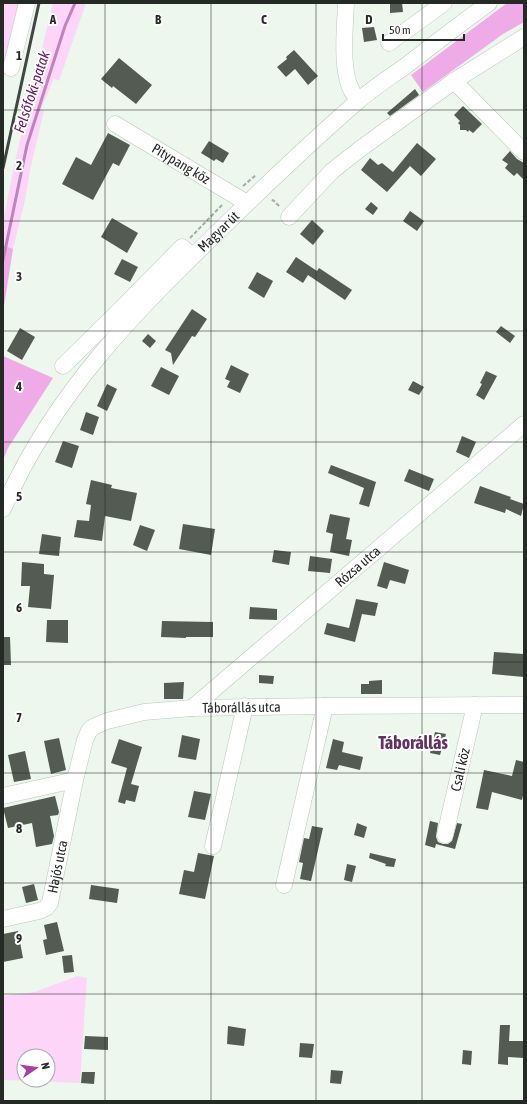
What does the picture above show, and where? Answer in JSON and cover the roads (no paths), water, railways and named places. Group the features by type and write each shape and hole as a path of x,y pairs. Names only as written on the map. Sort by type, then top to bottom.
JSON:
{"street":[{"path":"11,68 27,3"},
{"path":"346,3 345,66 348,81 353,93 359,100"},
{"path":"389,43 444,3"},
{"name":"Magyar út","path":"3,509 11,491 46,427 95,359 125,325 192,256 283,168 359,100 482,5"},
{"path":"289,217 332,171 360,149 454,82 524,37"},
{"path":"454,82 524,152"},
{"name":"Pitypang köz","path":"115,124 247,203"},
{"path":"63,366 182,247 192,256"},
{"name":"Rózsa utca","path":"192,708 524,424"},
{"name":"Csali köz","path":"446,835 475,705"},
{"name":"Táborállás utca","path":"75,780 85,740 93,727 107,721 144,712 245,706 524,705"},
{"path":"213,846 245,706"},
{"path":"284,884 325,706"},
{"path":"3,796 75,780"},
{"name":"Hajós utca","path":"3,919 39,911 46,908 50,902 75,780"}],"waterway":[{"name":"Felsőfoki-patak","path":"3,260 27,145 65,26 75,3"}],"railway":[{"path":"3,168 39,3"}],"district":[{"name":"Táborállás","path":"413,743"}]}
